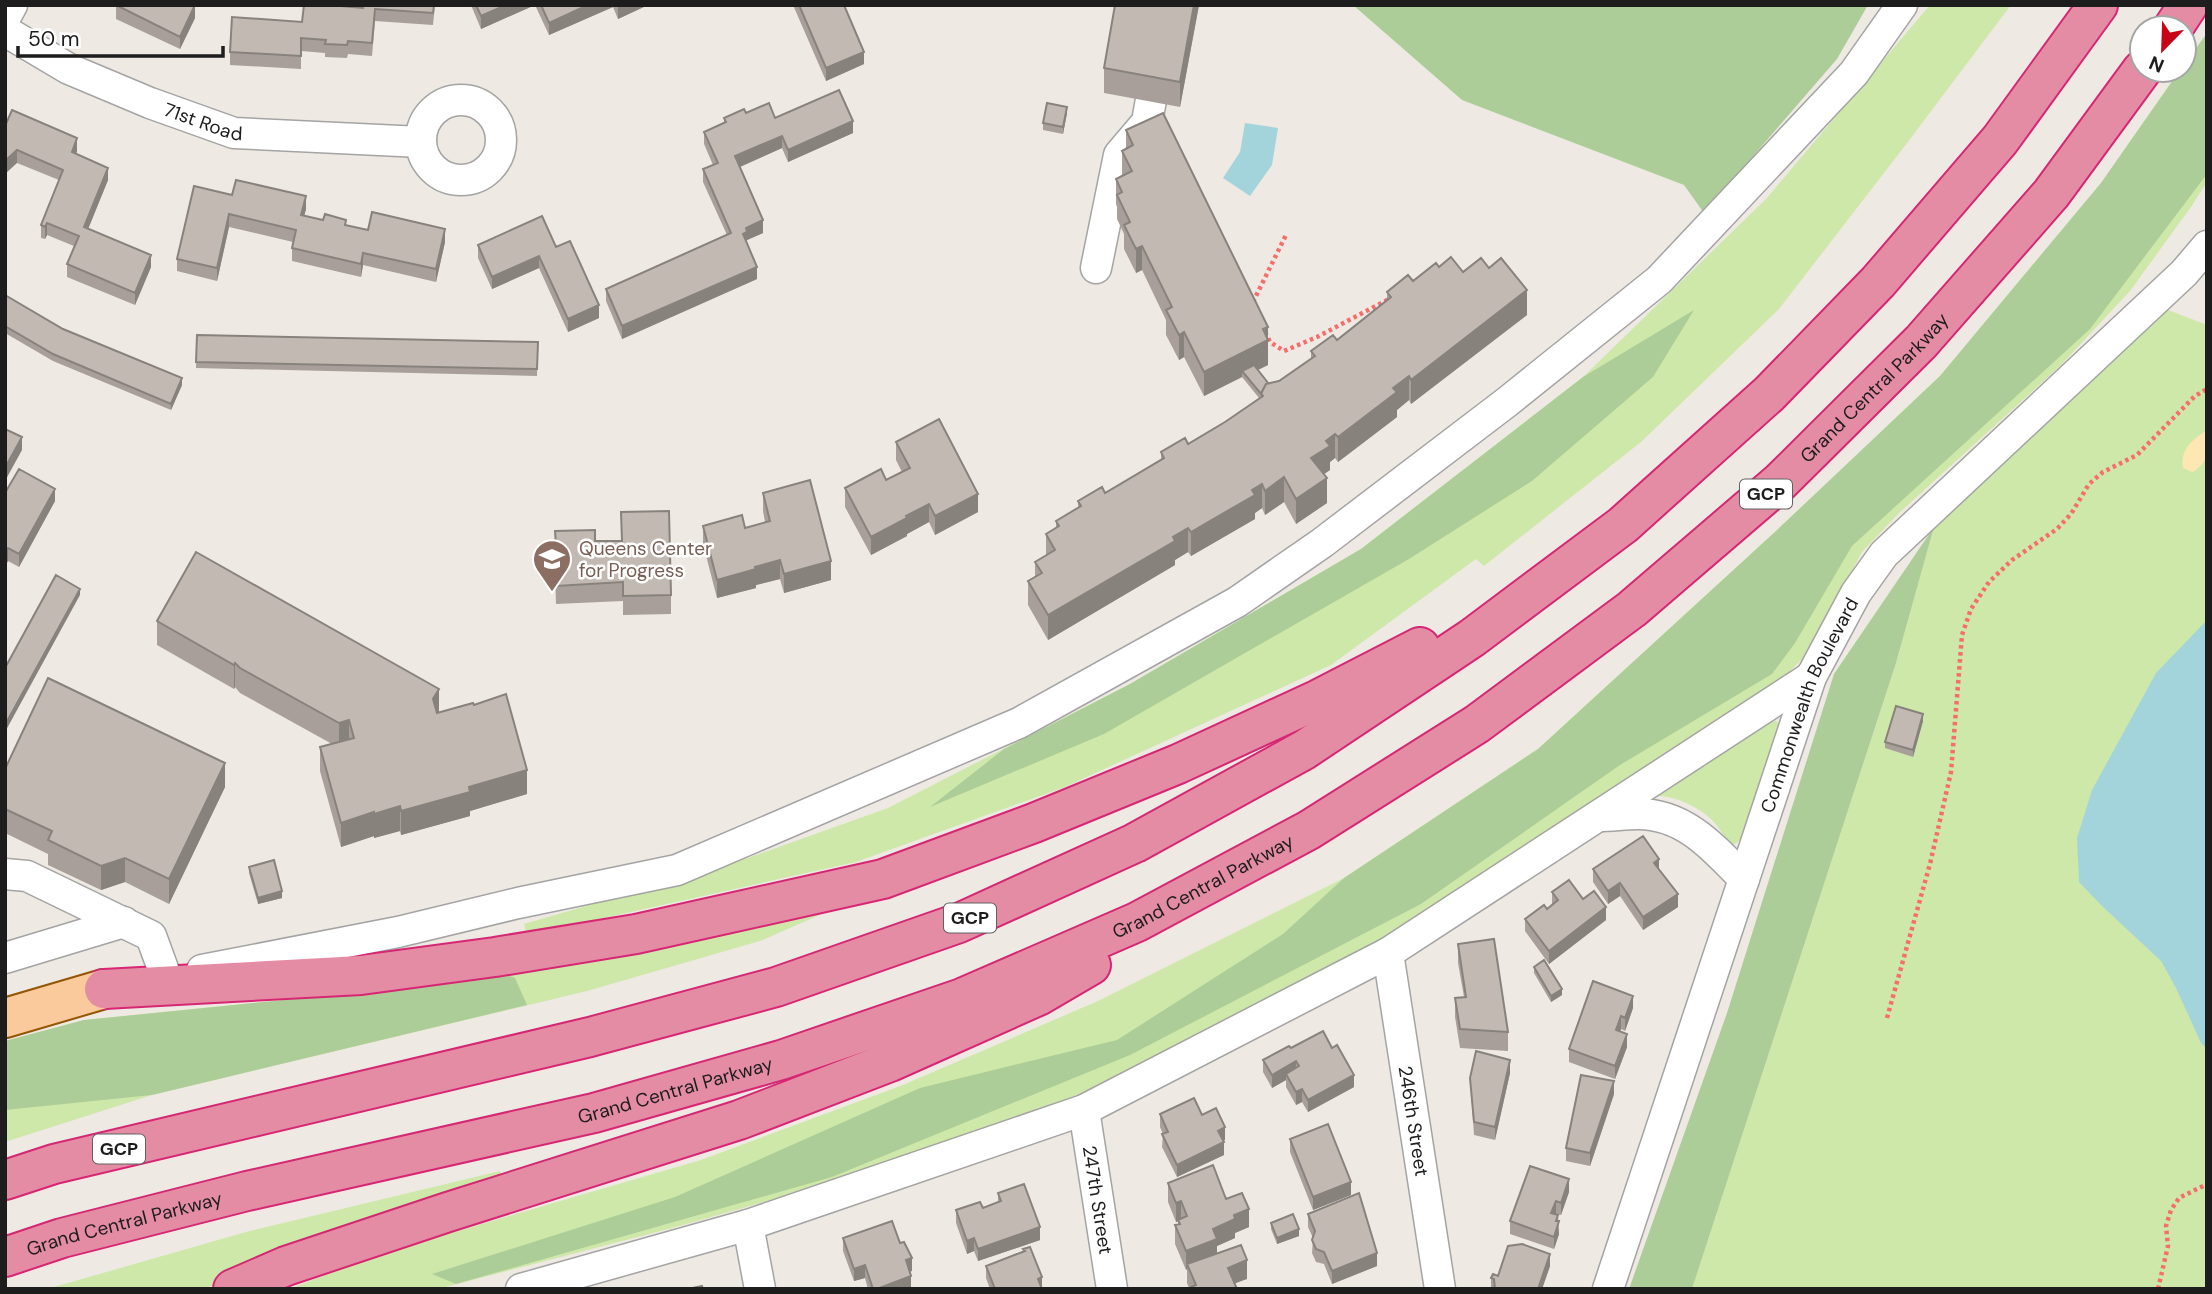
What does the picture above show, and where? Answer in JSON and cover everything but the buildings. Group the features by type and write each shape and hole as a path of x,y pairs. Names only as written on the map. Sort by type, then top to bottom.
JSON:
{"highway":[{"name":"GCP","path":"5,1180 54,1164 590,1037 763,991 959,923 1135,843 1304,750 1472,638 1623,525 1769,394 1878,282 2000,140 2098,5"},
{"name":"Grand Central Parkway","path":"5,1257 62,1238 247,1191 594,1113 781,1060 962,999 1138,922 1309,830 1477,724 1588,642 1632,609 1780,482 1921,342 2042,204 2132,84"},
{"path":"104,989 361,975 495,957 636,934 883,879 1034,823 1178,764 1320,699 1456,628 1623,525"},
{"path":"233,1289 286,1266 398,1228 739,1120 890,1062 1038,996 1184,912 1309,830"}],"main road":[{"path":"5,1018 104,989"}],"street":[{"path":"5,18 12,5"},
{"path":"1097,268 1119,155 1147,122 1168,5"},
{"path":"104,989 398,932 518,903 677,870 1019,723 1237,602 1322,543 1659,280 1854,73 1902,5"},
{"name":"71st Road","path":"5,30 69,69 150,103 234,133 421,142"},
{"name":"Commonwealth Boulevard","path":"1608,1289 1811,677 1856,593 1884,554 2196,265 2207,246"},
{"path":"521,1289 748,1225 1084,1110 1388,953 1811,677"},
{"path":"1595,817 1642,814 1680,823 1704,838 1744,879"},
{"path":"5,874 27,876 152,936 166,977"},
{"path":"5,958 124,922"},
{"name":"246th Street","path":"1388,953 1440,1289"},
{"name":"247th Street","path":"1084,1110 1112,1289"},
{"path":"748,1225 760,1289"}],"path":[{"path":"1252,304 1286,235"},
{"path":"1246,293 1256,313"},
{"path":"1261,323 1270,342 1284,351 1390,299"},
{"path":"1887,1018 1927,876 1951,772 1962,635 1971,609 1989,582 2004,568 2057,529 2071,514 2089,484 2103,472 2137,455 2195,396 2207,389"},
{"path":"2158,1289 2168,1246 2166,1226 2171,1210 2179,1198 2207,1184"}],"green space":[{"path":"1353,5 1868,5 1837,59 1704,213 1684,185 1462,100"},
{"path":"1930,5 2011,5 1779,309 1641,442 1484,566 1476,559 1331,665 1065,787 856,862 527,935 524,924 728,865 888,808 1130,684 1361,549 1583,377 1766,199"},
{"path":"2207,33 2207,182 2191,207 2130,291 2061,365 1897,515 1862,552 1807,654 1779,682 1457,890 1375,947 1217,1028 1081,1093 999,1128 821,1186 438,1289 289,1289 379,1254 701,1160 903,1085 1098,1001 1344,878 1538,749 1940,376 2101,183 2170,84 2198,84 2198,46"},
{"path":"2207,33 2207,174 2090,329 1852,546 1795,643 1772,674 1620,765 1421,904 1130,1055 832,1177 456,1284 432,1274 675,1197 920,1088 1117,1040 1283,934 1344,878 1538,749 1940,376 2101,183 2170,84 2198,84 2198,46"},
{"path":"2163,308 2207,325 2207,1289 1692,1289 1896,663 1934,527"},
{"path":"1694,310 1653,377 1532,481 1409,559 1104,734 930,807 1004,749 1130,684 1361,549 1583,377"},
{"path":"1934,527 1896,663 1692,1289 1629,1289 1727,1013 1834,674"},
{"path":"1776,721 1782,725 1742,839 1733,845 1713,821 1698,810 1685,802 1657,796 1653,792 1768,722"},
{"path":"872,892 760,941 587,991 152,1095 5,1142 5,1041 84,1020 344,994"},
{"path":"489,969 515,978 527,1005 152,1095 5,1110 5,1041 84,1020 344,994"},
{"path":"500,1171 503,1182 203,1289 47,1289 246,1232"}],"sand":[{"path":"2207,430 2205,460 2192,472 2183,468 2185,450"}],"water":[{"path":"1245,123 1278,128 1272,165 1250,196 1223,178 1240,152"},
{"path":"2207,620 2207,1049 2201,1043 2161,961 2079,882 2077,838 2092,790 2156,673"}],"place":[{"name":"Queens Center for Progress","path":"552,593"}]}
